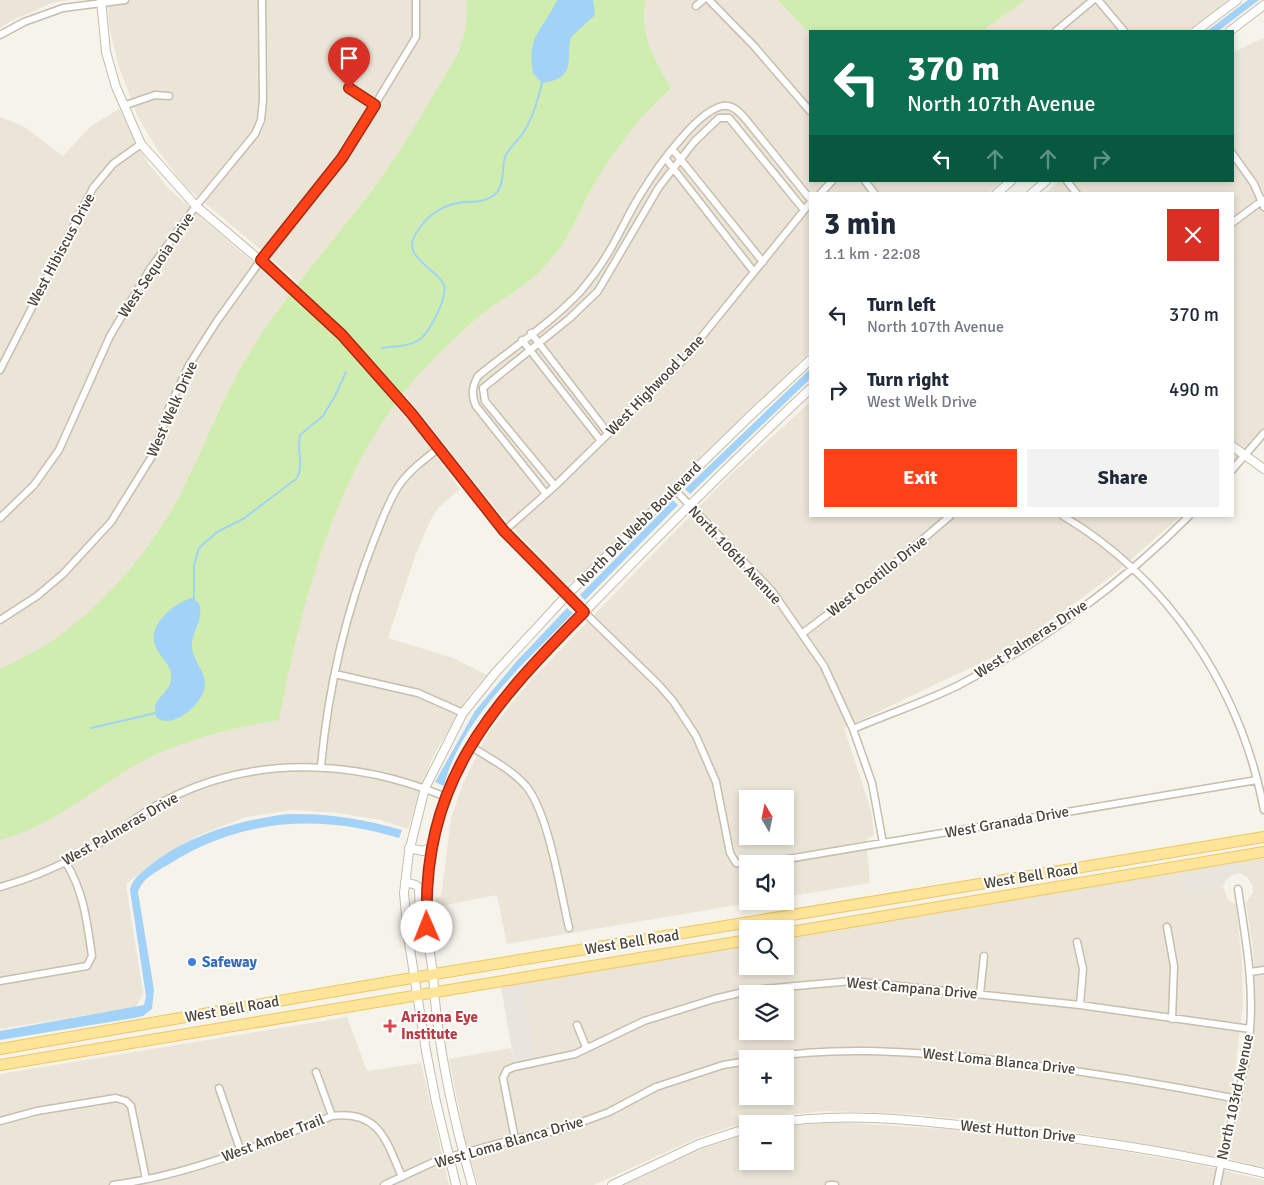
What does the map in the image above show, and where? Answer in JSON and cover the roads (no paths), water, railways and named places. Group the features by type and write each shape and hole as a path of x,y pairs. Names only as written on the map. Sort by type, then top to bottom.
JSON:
{"main road":[{"name":"West Bell Road","path":"0,1049 433,974 1264,838"},
{"name":"West Bell Road","path":"794,931 1264,852"},
{"name":"West Bell Road","path":"0,1065 417,997 739,942"},
{"path":"237,1009 240,1025"}],"street":[{"path":"0,35 24,22 64,8 125,0"},
{"name":"West Sequoia Drive","path":"0,518 34,485 60,450 117,322 150,269 196,206 232,164 254,134 261,120 262,0"},
{"name":"West Welk Drive","path":"0,620 37,596 63,574 111,522 154,453 170,408 189,365 217,321 261,260 342,158 416,37 416,0"},
{"path":"696,6 703,0"},
{"path":"709,0 754,46 809,110"},
{"path":"1057,30 1092,0"},
{"path":"1098,0 1123,30"},
{"path":"1197,30 1237,0"},
{"path":"100,2 106,52 116,86 126,105 141,144 196,206 261,260 342,335 439,448 504,531 673,701 696,736 716,782 730,853 736,863 739,864"},
{"path":"1231,30 1264,5"},
{"path":"349,88 375,105"},
{"path":"126,105 155,95 169,96"},
{"path":"546,494 476,406 473,398 474,383 478,376 567,305 591,279 617,239 641,193 673,150 704,115 714,108 729,106 748,122 809,198"},
{"path":"555,486 485,401 483,388 570,318 598,291 621,254 646,205 680,158 719,118 730,118 804,210"},
{"name":"West Hibiscus Drive","path":"0,370 93,188 113,164 141,144"},
{"path":"673,150 763,262"},
{"path":"1234,156 1254,184 1263,202 1234,222"},
{"path":"666,159 754,272"},
{"path":"822,192 831,182"},
{"path":"866,182 873,192"},
{"path":"998,192 1010,182"},
{"path":"1033,192 1045,182"},
{"path":"1068,182 1075,192"},
{"name":"West Highwood Lane","path":"504,531 555,486 682,361 809,205"},
{"path":"531,333 608,433"},
{"path":"522,340 601,441"},
{"name":"North Del Webb Boulevard","path":"456,1185 436,1102 408,936 405,882 409,848 425,788 463,713 496,672 567,595 674,489 809,361"},
{"name":"North Del Webb Boulevard","path":"472,1185 463,1152 440,1043 427,933 427,879 432,847 446,797 470,746 488,717 513,687 689,506 809,390"},
{"path":"1234,468 1264,433"},
{"path":"1234,447 1246,454 1264,469"},
{"path":"321,766 335,674 357,588 388,506 401,483 439,448"},
{"name":"North 106th Avenue","path":"674,489 763,580 824,666 853,729 872,783 883,843"},
{"name":"West Ocotillo Drive","path":"802,633 888,569 929,536 949,517"},
{"path":"1065,517 1101,540 1133,567 1178,620 1217,676 1245,740 1264,810"},
{"name":"West Palmeras Drive","path":"853,729 957,686 992,667 1074,613 1133,567 1188,517"},
{"path":"335,674 418,693 463,713"},
{"path":"470,746 525,785 538,807 569,928"},
{"name":"West Palmeras Drive","path":"0,887 25,880 66,862 157,805 208,782 269,769 321,766 383,775 425,788 446,797"},
{"name":"West Granada Drive","path":"794,858 1257,780"},
{"path":"409,848 423,851 432,847"},
{"path":"0,980 87,966 90,962 92,956 84,900 75,877 66,862"},
{"path":"405,882 416,884 419,888 420,917 427,933"},
{"name":"North 103rd Avenue","path":"1217,1185 1238,1099 1250,1029 1250,972 1238,889"},
{"path":"1167,927 1174,966 1172,1019"},
{"path":"1077,942 1082,969 1080,1005"},
{"path":"980,994 984,956"},
{"path":"1250,972 1264,970"},
{"name":"West Campana Drive","path":"515,1139 503,1078 507,1070 575,1054 644,1020 752,990 852,981 1080,1005 1250,1029"},
{"path":"577,1025 586,1048"},
{"name":"West Loma Blanca Drive","path":"794,1052 833,1050 917,1052 1070,1068 1238,1099"},
{"name":"West Loma Blanca Drive","path":"384,1185 463,1152 560,1130 609,1112 656,1088 724,1065 739,1062"},
{"path":"316,1072 332,1116"},
{"path":"219,1088 241,1152"},
{"path":"0,1121 38,1111 116,1098 126,1101 131,1106 146,1179"},
{"name":"West Amber Trail","path":"113,1185 146,1179 241,1152 332,1116 358,1116 379,1128 384,1135 402,1177"},
{"name":"West Hutton Drive","path":"794,1121 830,1117 910,1120 1074,1137 1221,1163 1264,1173"},
{"path":"612,1185 699,1144 739,1131"},
{"path":"829,1185 835,1185"}],"water":[{"path":"557,0 593,0 595,15 571,37 566,72 561,77 542,83 533,73 532,50 538,33"},
{"path":"1248,0 1259,0 1219,30 1208,30"},
{"path":"809,370 809,380 690,494 685,489"},
{"path":"673,500 678,505 585,600 580,595"},
{"path":"192,598 199,603 200,615 194,633 192,649 203,674 204,691 194,706 179,718 163,721 156,717 155,705 169,686 171,674 168,665 159,654 155,645 155,630 159,622 171,609"},
{"path":"567,608 573,613 497,692 464,737 452,761 444,786 435,782 475,711 516,662"},
{"path":"288,814 346,818 402,830 399,838 340,825 311,823 282,825 254,829 198,848 152,875 143,882 138,892 154,990 152,1009 143,1016 134,1018 0,1040 0,1031 144,1005 146,996 130,890 134,880 163,856 197,838 232,825"}],"waterway":[{"path":"382,348 406,345 419,340 433,322 444,296 443,283 421,262 413,250 412,243 419,228 442,208 456,203 483,201 497,192 500,188 505,157 530,121 542,83"},
{"path":"194,600 194,565 199,548 217,532 243,519 296,479 300,469 300,435 323,416 346,372"},
{"path":"91,728 156,713"}],"place":[{"name":"Safeway","path":"192,962"},
{"name":"Arizona Eye Institute","path":"390,1026"}]}
